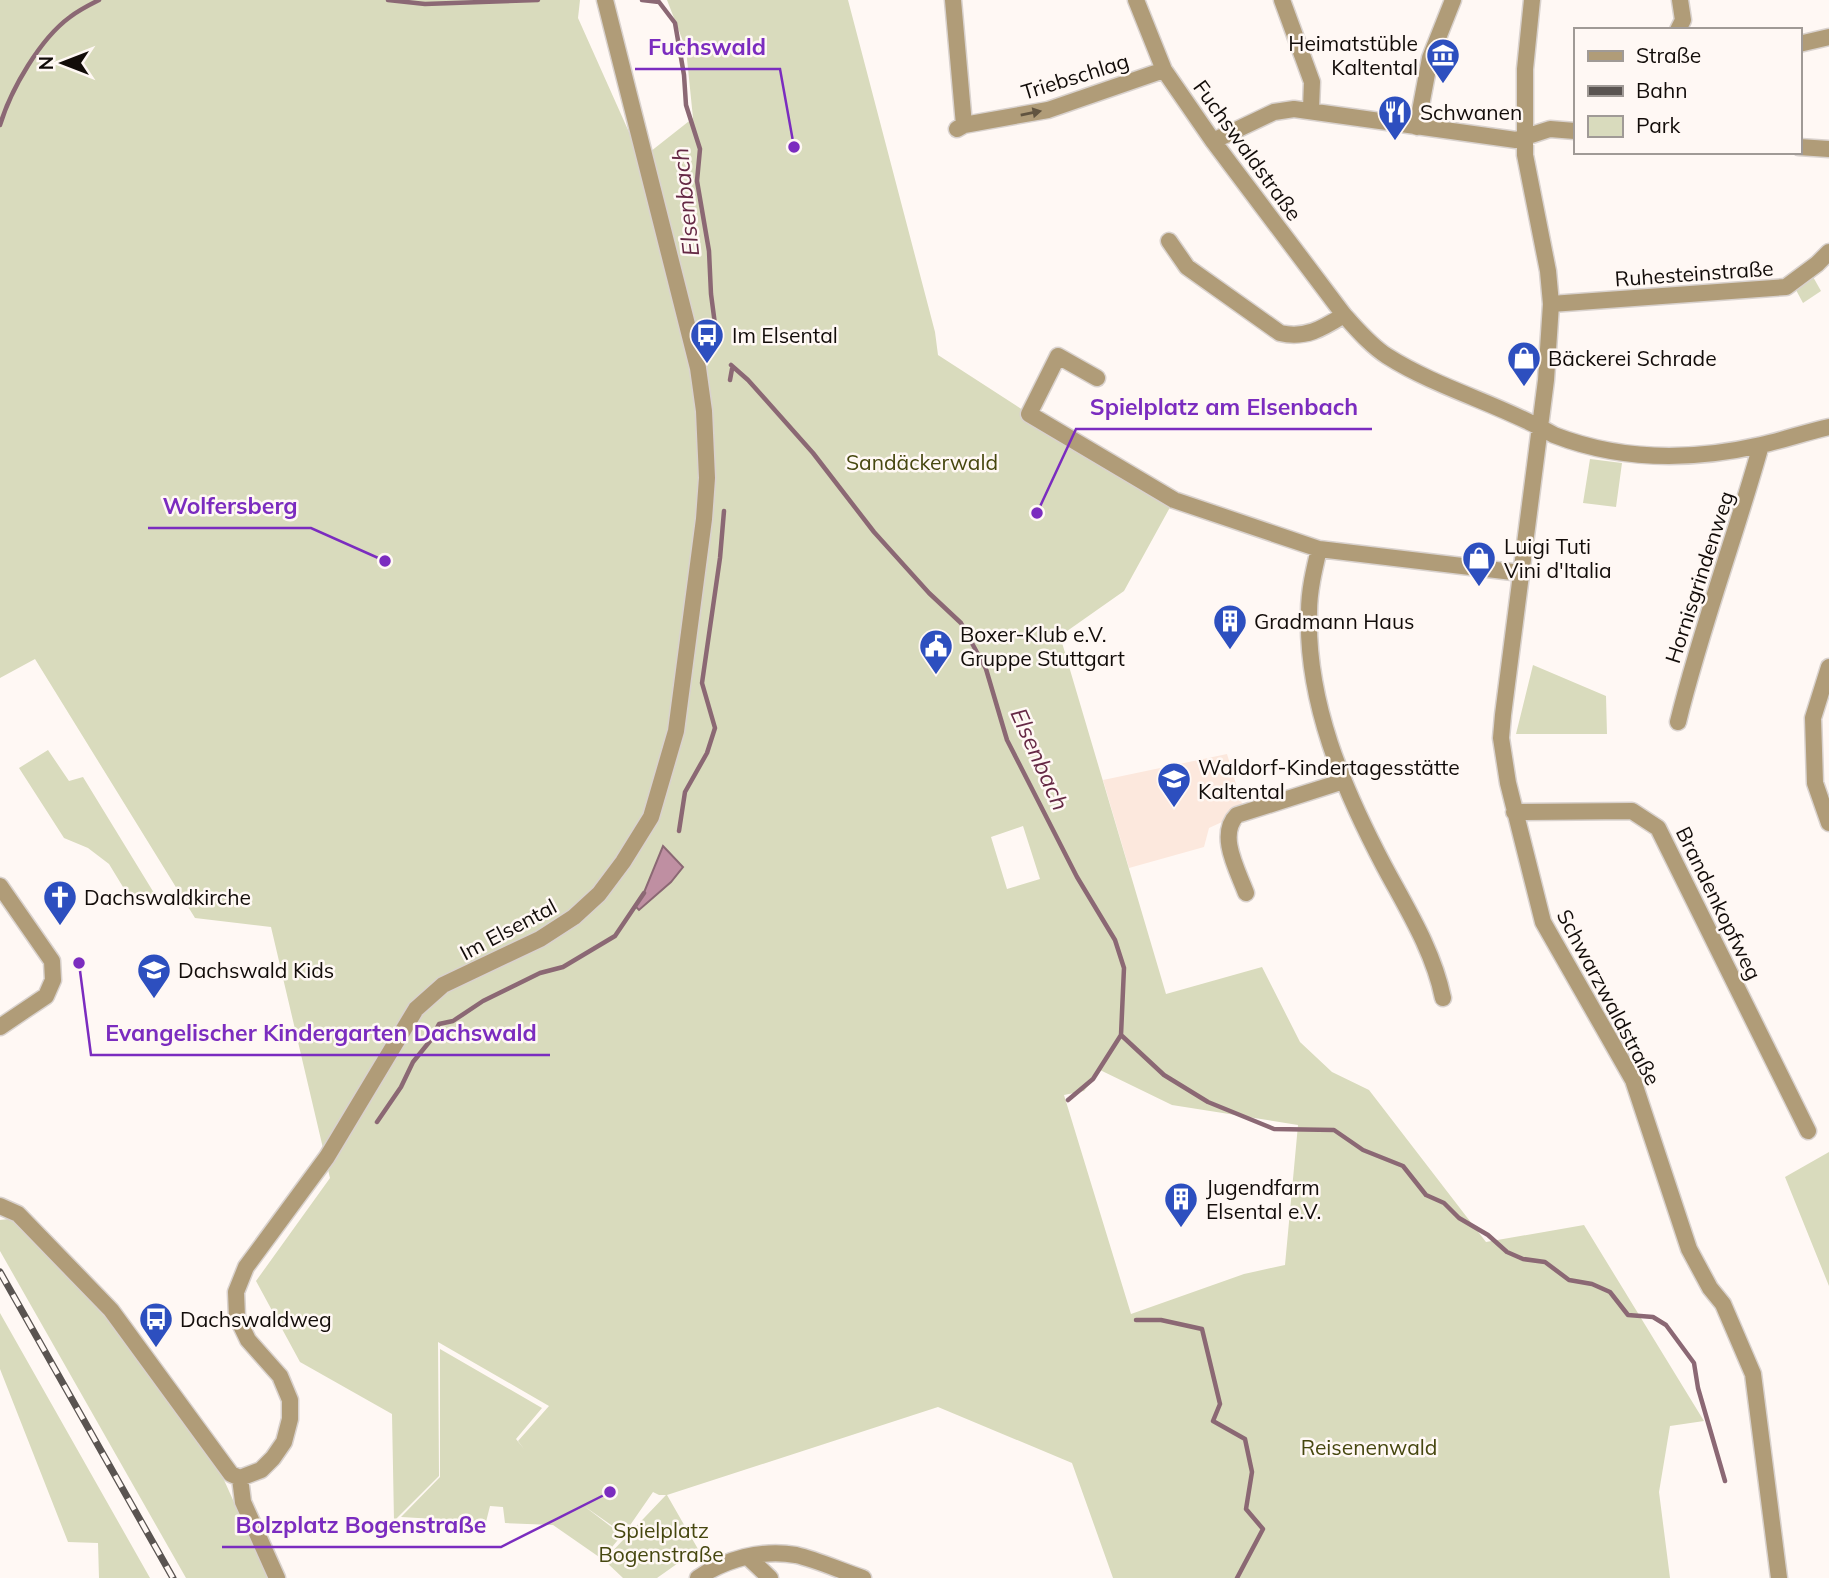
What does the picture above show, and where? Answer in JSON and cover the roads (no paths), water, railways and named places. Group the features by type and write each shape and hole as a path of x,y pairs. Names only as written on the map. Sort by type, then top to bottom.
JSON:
{"street":[{"name":"Im Elsental","path":"240,1478 261,1469 284,1442 290,1419 290,1400 280,1376 248,1339 237,1317 235,1304 240,1279 327,1157 416,1009 427,997 443,985 540,939 574,917 599,894 623,862 650,817 676,731 708,478 704,411 698,368 606,0"},
{"name":"Triebschlag","path":"953,0 960,127 1048,110 1164,70"},
{"name":"Fuchswaldstraße","path":"1136,0 1164,70 1213,141 1344,315 1385,355 1574,443 1641,456 1702,455 1762,445 1829,427"},
{"path":"1282,0 1312,82 1311,109"},
{"name":"Schwarzwaldstraße","path":"1532,0 1525,69 1525,155 1548,271 1551,304 1546,380 1501,738 1514,812 1543,922 1633,1080 1689,1250 1710,1288 1723,1304 1753,1374 1779,1578"},
{"path":"1679,0 1683,11 1679,28"},
{"path":"1417,127 1430,58 1451,1"},
{"path":"1801,44 1829,37"},
{"path":"1213,141 1274,112 1294,109 1311,109 1516,140 1550,129 1574,131"},
{"path":"1801,147 1829,149"},
{"path":"1169,240 1187,267 1280,333 1293,336 1308,334 1323,329 1344,315"},
{"name":"Ruhesteinstraße","path":"1551,304 1786,287 1829,253"},
{"path":"1097,378 1058,356 1029,414 1174,500 1319,549 1521,573"},
{"name":"Hornisgrindenweg","path":"1678,722 1708,610 1762,445"},
{"path":"1319,549 1309,609 1314,685 1324,724 1344,781 1370,839 1433,960 1443,998"},
{"path":"1829,667 1813,718 1815,783 1829,823"},
{"path":"1246,893 1228,838 1232,821 1237,815 1344,781"},
{"name":"Brandenkopfweg","path":"1514,812 1632,811 1658,828 1808,1131"},
{"path":"0,886 52,961 53,981 46,996 0,1027"},
{"path":"0,1205 18,1214 111,1310 231,1474 240,1478 243,1502 277,1578"},
{"path":"698,1578 733,1559 769,1554 796,1555 863,1578"},
{"path":"749,1558 770,1578"}],"waterway":[{"path":"0,125 19,81 48,38 70,17 99,0"},
{"path":"388,0 425,4 538,0"},
{"name":"Elsenbach","path":"642,0 659,2 675,23 686,105 700,149 697,181 709,251 711,294 719,339"},
{"name":"Elsenbach","path":"731,365 748,380 813,453 874,532 929,593 961,623 986,669 1007,740 1077,877 1115,940 1124,968 1121,1035 1093,1079 1068,1100"},
{"path":"730,380 732,369"},
{"path":"679,831 685,792 707,753 715,728 702,683 724,511"},
{"path":"377,1122 439,1024 453,1021 483,1001 540,973 563,967 615,936 644,893"},
{"path":"1121,1035 1164,1075 1208,1102 1274,1129 1334,1130 1363,1150 1403,1166 1426,1195 1444,1203 1459,1218 1488,1235 1507,1252 1523,1259 1545,1262 1569,1280 1592,1284 1610,1292 1628,1315 1653,1317 1666,1325 1694,1363 1698,1388 1725,1481"},
{"name":"Elsenbach","path":"1136,1320 1161,1320 1202,1329 1220,1404 1213,1421 1245,1439 1252,1472 1246,1509 1263,1529 1237,1578"}],"railway":[{"path":"0,1272 173,1578"}],"place":[{"name":"Heimatstüble Kaltental","path":"1443,85"},
{"name":"Schwanen","path":"1395,142"},
{"name":"Fuchswald","path":"794,147"},
{"name":"Im Elsental","path":"707,365"},
{"name":"Bäckerei Schrade","path":"1524,388"},
{"name":"Spielplatz am Elsenbach","path":"1037,513"},
{"name":"Wolfersberg","path":"385,561"},
{"name":"Luigi Tuti Vini d'Italia","path":"1479,588"},
{"name":"Gradmann Haus","path":"1230,651"},
{"name":"Boxer-Klub e.V. Gruppe Stuttgart","path":"936,676"},
{"name":"Waldorf-Kindertagesstätte Kaltental","path":"1174,809"},
{"name":"Dachswaldkirche","path":"60,927"},
{"name":"Evangelischer Kindergarten Dachswald","path":"79,963"},
{"name":"Dachswald Kids","path":"154,1000"},
{"name":"Jugendfarm Elsental e.V.","path":"1181,1229"},
{"name":"Dachswaldweg","path":"156,1349"},
{"name":"Bolzplatz Bogenstraße","path":"610,1492"}],"park label":[{"name":"Sandäckerwald","path":"922,462"},
{"name":"Reisenenwald","path":"1369,1447"},
{"name":"Spielplatz Bogenstraße","path":"661,1542"}]}
